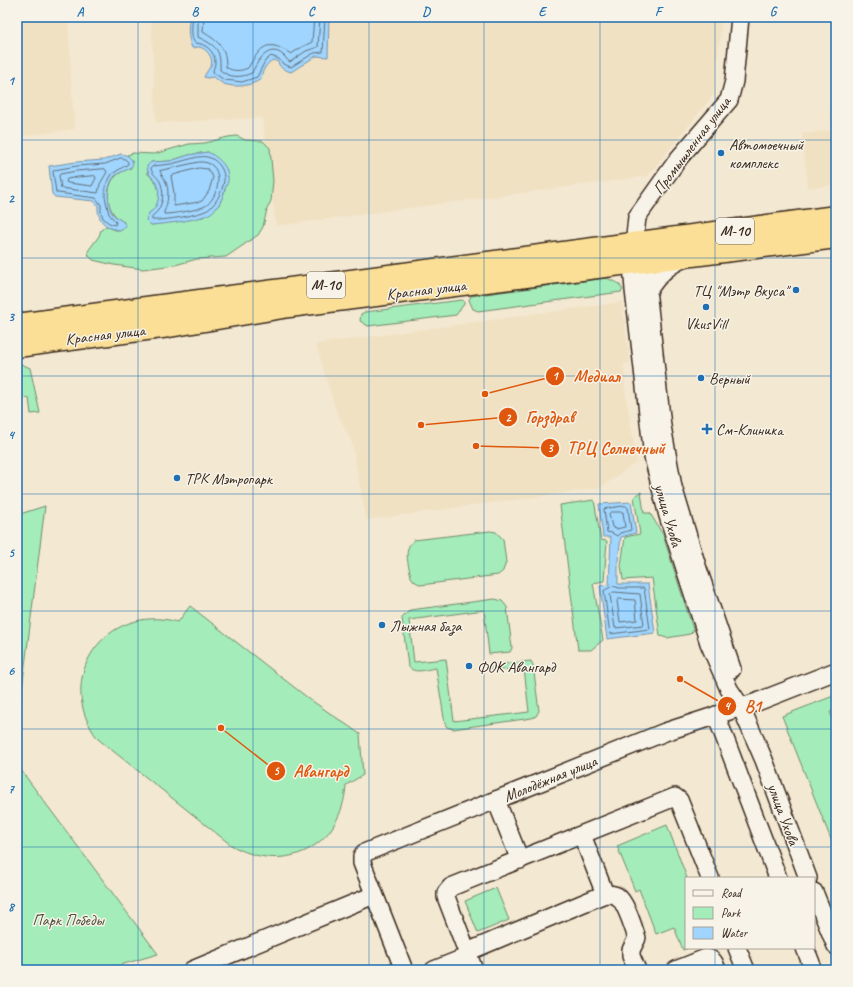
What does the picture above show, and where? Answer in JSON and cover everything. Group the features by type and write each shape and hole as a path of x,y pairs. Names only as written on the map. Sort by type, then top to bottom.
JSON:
{"highway":[{"name":"Красная улица","path":"17,346 169,326 289,306 598,268 637,257 836,217"},
{"name":"Красная улица","path":"17,325 637,257 693,256 836,237"}],"street":[{"name":"Промышленная улица","path":"637,257 637,217 679,158 729,100 734,81 740,17"},
{"path":"598,268 621,276 629,284 641,291 670,265 693,256"},
{"name":"улица Ухова","path":"637,257 641,291 649,429 653,457 663,497 709,643 729,689 741,707 764,760 808,877"},
{"name":"Молодёжная улица","path":"374,895 362,863 362,856 368,851 665,732 741,707 836,671"},
{"path":"716,715 778,877"},
{"path":"470,959 446,897 448,890 451,887 677,797 710,877"},
{"path":"496,800 520,860"},
{"path":"582,835 605,894"},
{"path":"434,970 470,959 605,894 612,894 622,901 637,938 631,950 631,956 636,970"},
{"path":"815,894 836,946"},
{"path":"192,970 374,895 404,970"},
{"path":"737,949 746,970"},
{"path":"805,949 811,963 810,970"},
{"path":"676,970 706,958 710,958 713,960 717,970"}],"shaded area":[{"path":"17,17 68,17 74,129 17,137"},
{"path":"151,17 722,17 714,94 648,176 276,226 262,118 156,123"},
{"path":"836,99 836,185 808,188 802,134 831,130 829,100"},
{"path":"622,302 630,363 624,364 625,390 637,462 600,488 366,520 352,443 335,408 316,344"}],"green space":[{"path":"237,136 245,140 263,141 270,148 273,181 271,201 267,209 263,227 258,235 226,257 197,259 175,265 143,269 114,265 93,260 89,256 88,251 99,236 101,230 106,226 115,230 122,230 124,222 117,218 111,210 108,196 110,186 114,178 120,173 131,168 131,159 127,155 133,153 154,154 189,144 205,143","holes":["208,152 228,177 219,205 203,217 151,225 149,213 155,208 159,196 156,183 147,173 151,162 170,161 189,155"]},
{"path":"607,278 619,284 623,290 621,292 478,311 473,309 469,300 471,296"},
{"path":"462,300 464,301 464,304 456,315 368,326 360,321 361,314 365,312"},
{"path":"17,362 30,368 40,413 31,414 29,398 17,400"},
{"path":"641,492 644,513 650,513 663,535 693,629 690,634 667,638 660,636 652,578 623,580 621,566 625,537 640,534 634,497"},
{"path":"594,500 601,540 607,541 604,581 593,583 603,640 591,650 578,650 560,505"},
{"path":"45,506 17,729 17,515"},
{"path":"490,531 496,532 503,539 506,562 503,571 498,575 421,585 414,581 411,577 407,552 410,544 414,540"},
{"path":"495,599 502,601 507,607 512,648 510,652 489,654 484,610 409,620 414,662 446,659 454,721 529,712 524,668 491,671 490,665 531,661 533,665 539,711 536,716 532,718 453,729 447,727 445,724 436,668 417,671 408,666 402,618 410,610"},
{"path":"190,606 308,698 360,734 363,775 346,785 342,807 334,825 322,839 307,850 290,856 271,857 251,854 231,845 98,739 85,716 81,693 84,670 93,650 108,634 128,623 152,619 178,622"},
{"path":"836,695 836,709 830,712 836,727 836,852 782,716"},
{"name":"Парк Победы","path":"17,765 158,954 103,970 17,970"},
{"path":"667,825 687,877 685,877 686,949 683,950 674,927 656,934 639,889 635,891 617,846"},
{"path":"496,888 509,920 478,933 465,901"}],"water":[{"path":"190,17 329,17 328,57 316,56 291,72 283,69 278,62 273,60 266,66 262,73 261,79 253,83 243,86 224,84 213,77 204,77 212,62 209,54 204,49 199,47 192,48 188,32"},
{"path":"208,152 215,156 224,165 228,173 228,179 222,199 216,208 211,213 199,218 151,225 146,220 149,213 157,205 159,193 156,182 150,175 147,166 151,162 170,161 189,155"},
{"path":"121,154 129,157 133,164 115,176 110,184 108,194 112,213 126,226 122,230 117,230 104,224 99,216 98,206 94,201 55,197 52,194 49,166 104,160"},
{"path":"631,502 636,533 621,537 618,560 618,584 648,584 655,633 607,639 600,586 609,585 611,537 603,537 599,504"}],"place":[{"name":"Автомоечный комплекс","path":"721,153"},
{"name":"ТЦ \"Мэтр Вкуса\"","path":"796,290"},
{"name":"VkusVill","path":"706,307"},
{"name":"Верный","path":"701,378"},
{"name":"Медиал","path":"485,394"},
{"name":"Горздрав","path":"421,425"},
{"name":"См-Клиника","path":"707,429"},
{"name":"ТРЦ Солнечный","path":"476,446"},
{"name":"ТРК Мэтропарк","path":"177,478"},
{"name":"Лыжная база","path":"382,625"},
{"name":"ФОК Авангард","path":"469,666"},
{"name":"В1","path":"680,679"},
{"name":"Авангард","path":"221,728"}]}
